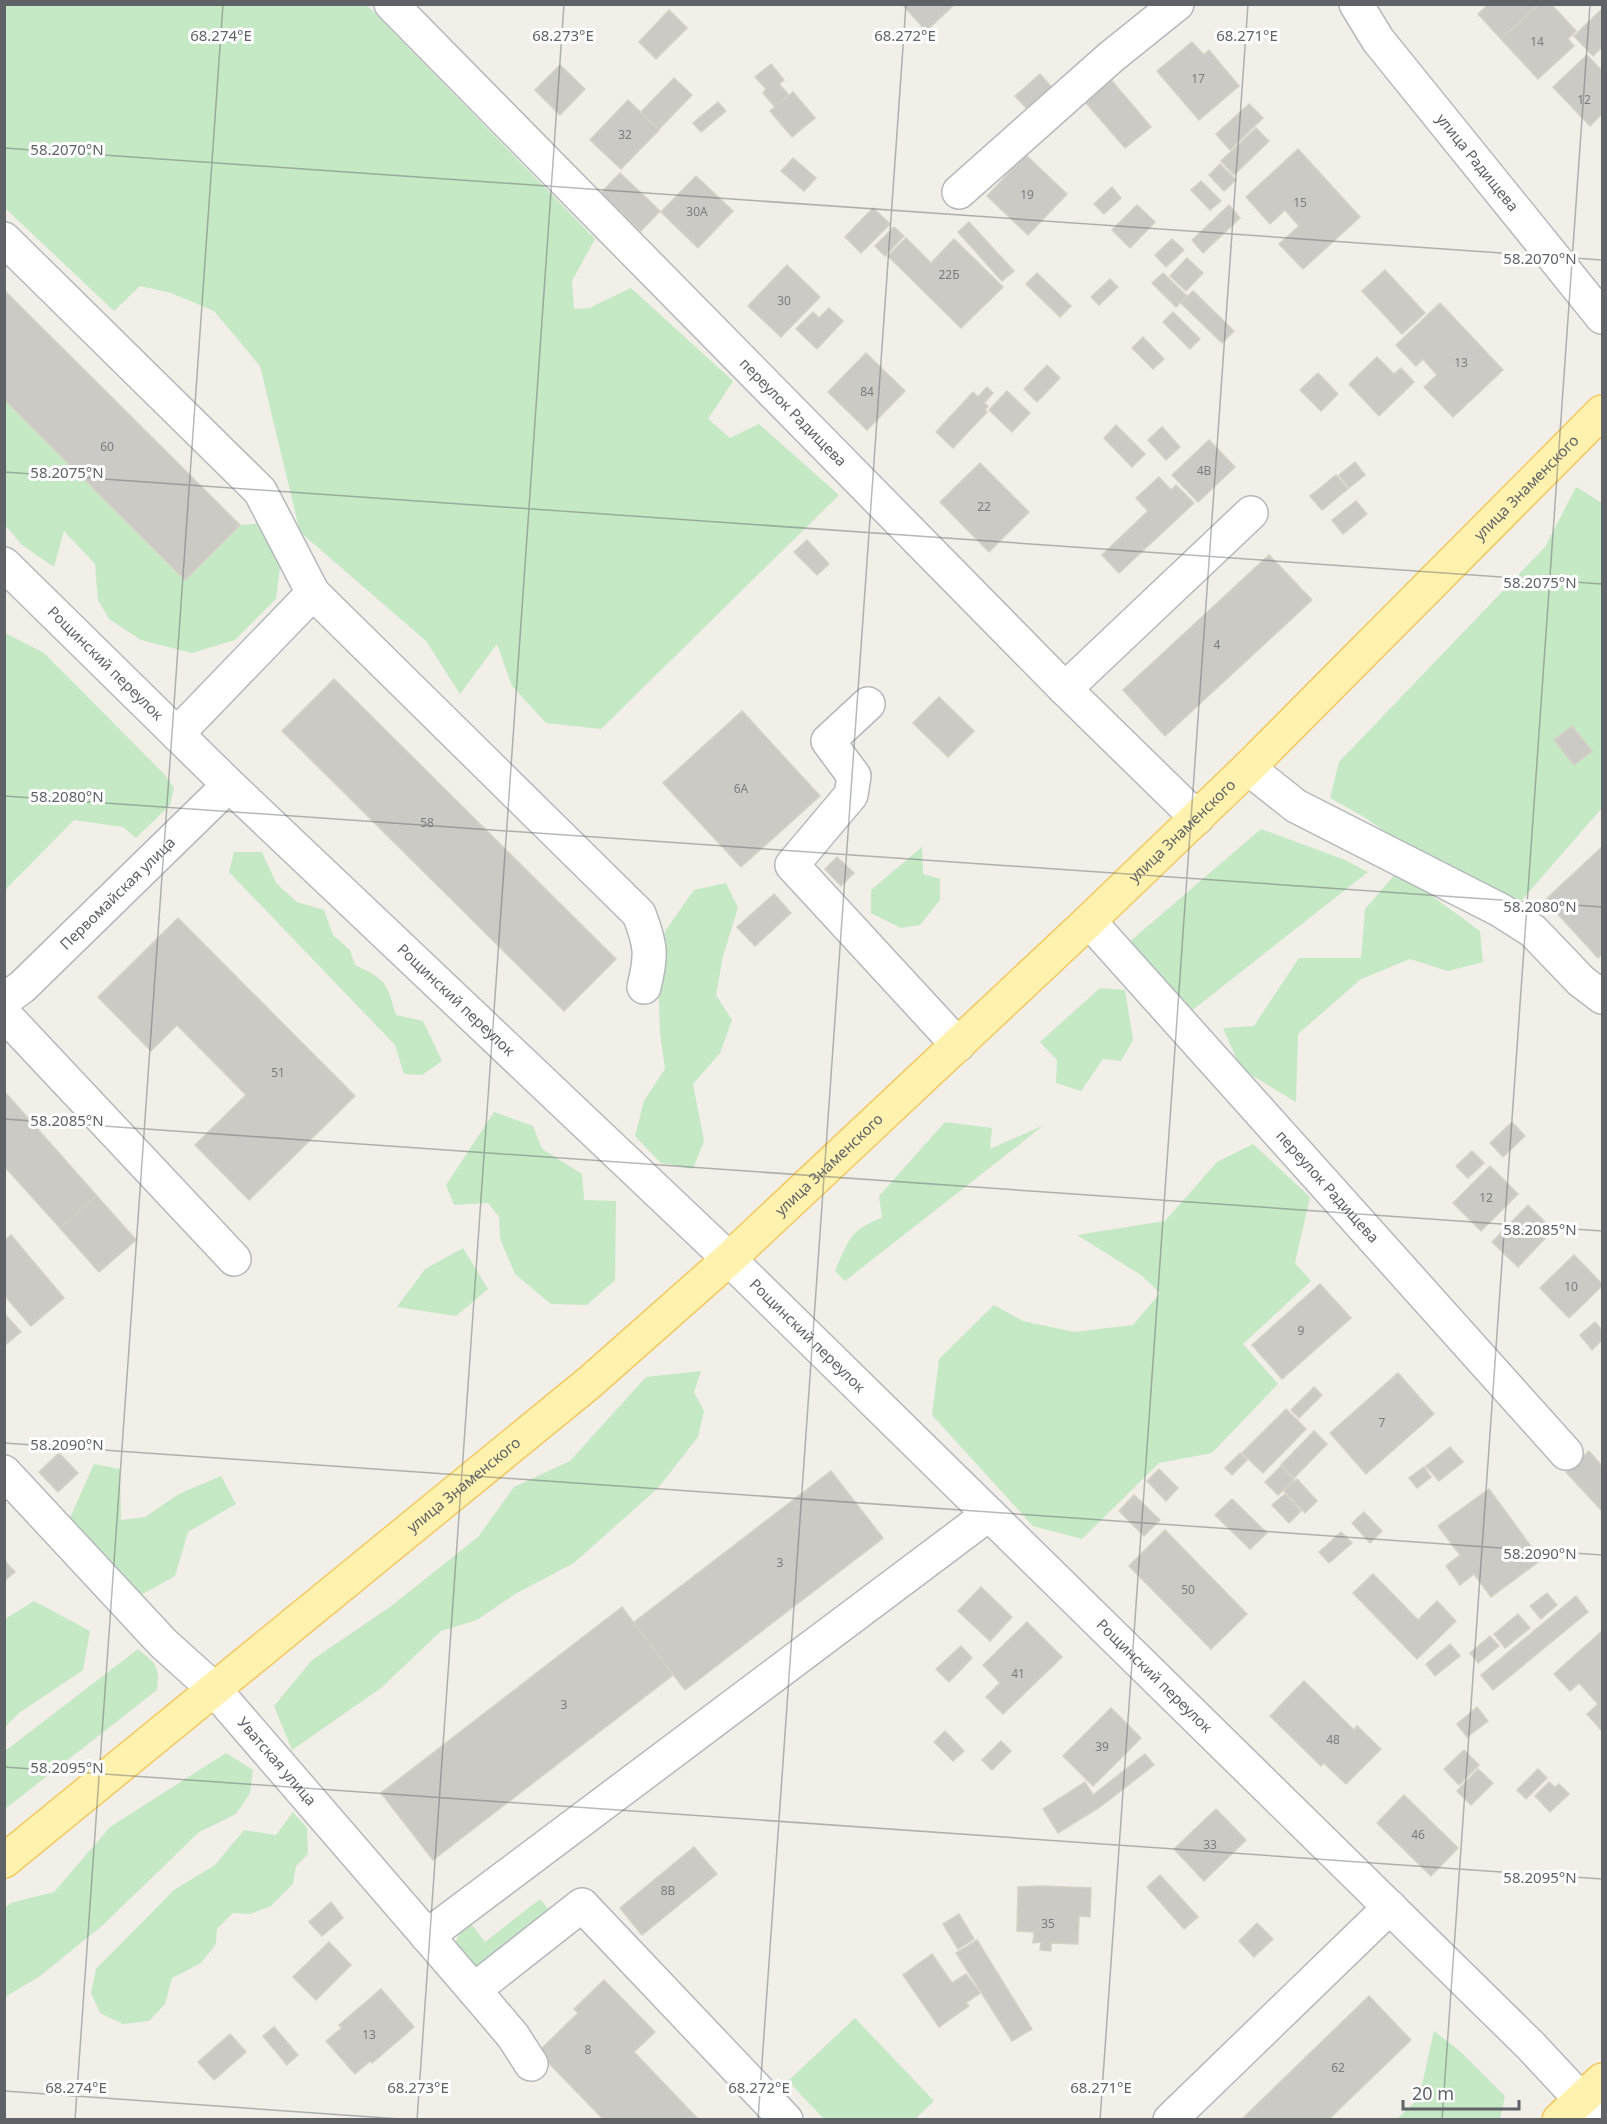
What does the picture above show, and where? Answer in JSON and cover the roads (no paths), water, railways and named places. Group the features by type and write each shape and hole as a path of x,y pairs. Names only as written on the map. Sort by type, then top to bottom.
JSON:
{"main road":[{"name":"улица Знаменского","path":"4,1861 590,1382 729,1259 1197,818 1602,412"}],"street":[{"name":"переулок Радищева","path":"391,4 1065,689 1197,818"},
{"path":"959,192 1111,57 1177,4"},
{"name":"улица Радищева","path":"1356,4 1386,49 1602,316"},
{"path":"4,240 260,491 313,593 639,914 648,937 651,960 644,987"},
{"path":"1065,689 1251,513"},
{"name":"Рощинский переулок","path":"4,564 229,785 729,1259 1530,2045 1586,2104"},
{"path":"177,734 313,593"},
{"path":"868,704 828,741 854,776 851,795 792,865 957,1045"},
{"path":"1248,768 1296,806 1500,910 1533,931 1581,981 1602,997"},
{"name":"Первомайская улица","path":"4,1000 22,987 229,785"},
{"name":"переулок Радищева","path":"1089,921 1566,1453"},
{"path":"4,1014 234,1259"},
{"name":"Уватская улица","path":"4,1472 164,1643 214,1689 513,2036 531,2064"},
{"path":"427,1936 989,1514"},
{"path":"474,1990 582,1905 786,2120"},
{"path":"1170,2120 1390,1907"}]}
